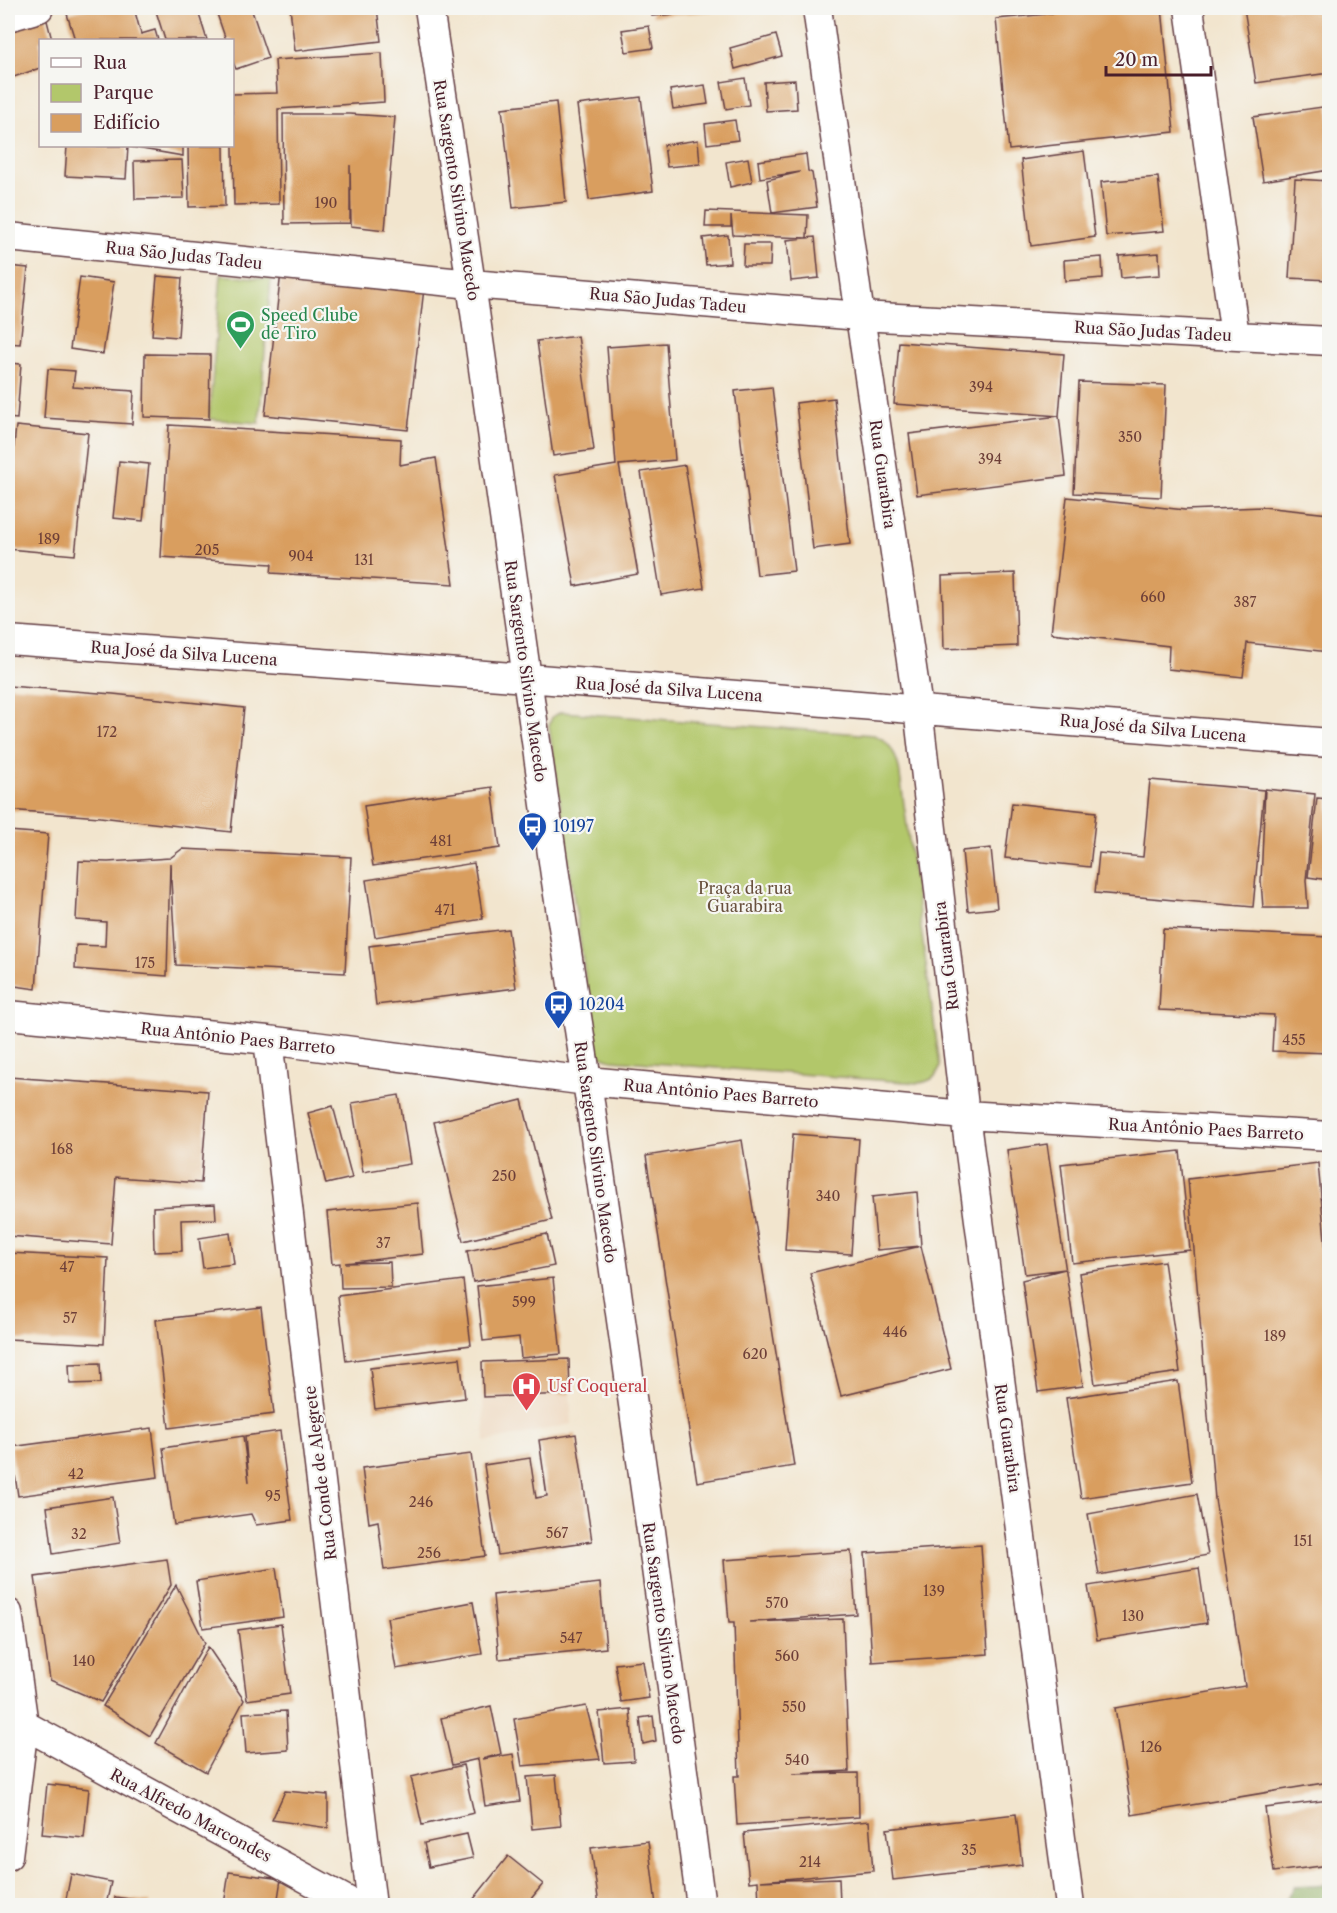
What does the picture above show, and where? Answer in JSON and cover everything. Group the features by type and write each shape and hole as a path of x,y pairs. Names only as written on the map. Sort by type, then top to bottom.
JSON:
{"street":[{"path":"8,17 39,8"},
{"name":"Rua Sargento Silvino Macedo","path":"429,8 651,1531 700,1905"},
{"name":"Rua Guarabira","path":"817,8 918,708 964,1115 1070,1905"},
{"path":"1190,8 1235,336"},
{"name":"Rua São Judas Tadeu","path":"8,237 471,284 860,316 1329,341"},
{"name":"Rua José da Silva Lucena","path":"8,640 918,708 1329,743"},
{"name":"Rua Antônio Paes Barreto","path":"8,1015 268,1040 586,1081 964,1115 1329,1136"},
{"name":"Rua Conde de Alegrete","path":"268,1040 372,1905"},
{"path":"8,1613 16,1720 8,1856"},
{"name":"Rua Alfredo Marcondes","path":"16,1720 357,1905"}],"shaded area":[{"name":"Usf Coqueral","path":"570,1394 572,1424 485,1442 483,1397"}],"green space":[{"name":"Speed Clube de Tiro","path":"221,275 271,279 259,423 209,419"},
{"name":"Praça da rua Guarabira","path":"561,712 874,735 888,744 899,768 940,1066 935,1076 918,1083 612,1060 600,1056 595,1045 549,726 552,717"},
{"path":"1329,1885 1329,1905 1281,1905 1294,1887"}],"building":[{"path":"89,8 134,8 141,34 155,30 158,39 75,39 67,14"},
{"path":"155,8 197,8 207,39 165,39"},
{"path":"215,8 251,8 268,58 236,69 234,39 226,39"},
{"path":"290,8 377,8 381,41 295,51"},
{"path":"652,8 740,8 740,9 652,16"},
{"path":"1109,8 1162,8 1174,132 1009,150 996,19"},
{"path":"1244,8 1329,8 1329,73 1256,83"},
{"path":"45,13 52,39 39,39 39,68 8,79 8,26"},
{"path":"649,26 653,48 626,52 622,30"},
{"path":"776,35 782,56 735,69 730,48"},
{"path":"382,53 384,102 278,109 279,204 234,205 234,94 277,93 275,60"},
{"path":"745,78 749,105 726,109 721,82"},
{"path":"795,80 797,109 766,111 764,82"},
{"path":"705,85 708,104 673,109 670,90"},
{"path":"641,97 653,191 589,200 577,105"},
{"path":"556,102 566,202 513,208 502,108"},
{"path":"1329,106 1329,170 1263,181 1253,117"},
{"path":"283,114 395,117 385,230 351,226 350,165 350,223 284,224"},
{"path":"735,120 738,140 707,144 705,124"},
{"path":"698,140 700,164 667,167 664,145"},
{"path":"67,147 128,147 126,179 65,176"},
{"path":"131,147 183,147 183,156"},
{"path":"188,147 224,147 225,206 189,207"},
{"path":"1084,151 1095,237 1031,246 1021,160"},
{"path":"806,154 808,171 812,173 817,207 772,213 767,180 800,172 760,178 758,161"},
{"path":"748,158 752,182 730,187 726,162"},
{"path":"182,160 184,198 135,199 134,161"},
{"path":"1158,177 1164,231 1106,236 1101,182"},
{"path":"1295,179 1329,181 1329,280 1289,278"},
{"path":"706,211 808,215 807,238 733,235 731,216 731,227 705,227"},
{"path":"728,235 730,263 706,265 703,238"},
{"path":"815,237 819,278 791,281 787,240"},
{"path":"744,244 771,244 770,266 743,266"},
{"path":"1159,253 1160,275 1121,278 1119,256"},
{"path":"1102,257 1103,278 1065,281 1064,260"},
{"path":"8,266 28,268 20,344 8,343"},
{"path":"281,272 424,288 408,430 265,415"},
{"path":"157,276 182,278 178,337 152,335"},
{"path":"80,277 114,282 103,354 70,349"},
{"path":"578,336 594,450 553,456 537,341"},
{"path":"899,342 1064,354 1059,416 894,404"},
{"path":"666,343 675,460 619,465 638,574 575,586 555,475 616,465 607,347"},
{"path":"145,354 210,355 209,419 144,417"},
{"path":"8,363 21,364 17,419 8,418"},
{"path":"48,369 75,371 73,387 134,391 132,424 44,418"},
{"path":"1079,382 1166,385 1161,497 1074,493"},
{"path":"772,387 794,571 757,575 735,391"},
{"path":"834,398 850,544 813,549 796,403"},
{"path":"1059,416 1066,476 917,495 909,434"},
{"path":"169,425 401,439 400,465 436,458 454,584 271,573 272,564 161,557"},
{"path":"16,426 88,433 75,555 8,549 8,505"},
{"path":"119,461 149,464 143,521 113,518"},
{"path":"685,465 704,588 661,595 641,472"},
{"path":"1067,497 1185,510 1263,507 1329,514 1329,652 1247,643 1243,677 1168,669 1169,646 1051,633"},
{"path":"1015,573 1017,646 944,649 942,576"},
{"path":"8,686 244,708 231,832 100,817 8,810"},
{"path":"1150,780 1264,790 1253,907 1095,893 1099,853 1143,857"},
{"path":"492,787 500,848 373,866 364,806"},
{"path":"1265,789 1315,794 1306,880 1308,908 1263,908 1261,881"},
{"path":"1317,798 1329,799 1329,880 1308,877"},
{"path":"1012,803 1096,812 1090,867 1005,858"},
{"path":"8,831 48,834 36,989 8,985"},
{"path":"991,848 997,908 968,911 962,851"},
{"path":"182,849 351,857 345,973 176,965 170,863 167,976 75,969 76,945 105,946 106,922 76,920 79,861 108,862 170,858"},
{"path":"474,863 483,919 375,937 366,880"},
{"path":"508,929 516,988 376,1005 369,946"},
{"path":"1163,929 1329,937 1329,1053 1272,1051 1274,1015 1159,1010"},
{"path":"8,1077 208,1091 201,1183 116,1177 111,1244 8,1236"},
{"path":"399,1095 410,1164 363,1172 352,1103"},
{"path":"522,1100 552,1220 463,1241 434,1122"},
{"path":"333,1106 352,1178 326,1184 308,1113"},
{"path":"793,1134 859,1139 851,1254 785,1250"},
{"path":"742,1140 794,1466 697,1482 646,1156"},
{"path":"1047,1144 1083,1386 1038,1392 1022,1280 1065,1269 1025,1274 1007,1150"},
{"path":"1180,1151 1190,1250 1072,1263 1061,1164"},
{"path":"1318,1163 1329,1284 1329,1782 1132,1815 1115,1708 1245,1686 1215,1499 1188,1179"},
{"path":"917,1192 921,1246 877,1250 872,1197"},
{"path":"418,1203 423,1254 345,1263 390,1262 391,1287 341,1288 340,1263 332,1264 327,1212"},
{"path":"215,1204 216,1219 181,1220 182,1251 154,1252 153,1207"},
{"path":"230,1233 234,1264 203,1268 199,1238"},
{"path":"547,1234 554,1266 473,1282 467,1251"},
{"path":"921,1246 951,1369 841,1396 810,1273"},
{"path":"8,1253 108,1258 104,1344 8,1339"},
{"path":"1164,1261 1180,1372 1095,1384 1079,1273"},
{"path":"553,1278 561,1354 521,1358 519,1337 483,1341 477,1286"},
{"path":"463,1280 471,1345 346,1361 338,1296"},
{"path":"261,1307 274,1414 169,1428 156,1320"},
{"path":"460,1358 465,1398 375,1409 370,1368"},
{"path":"569,1359 570,1394 483,1397 482,1362"},
{"path":"100,1363 101,1383 70,1384 69,1364"},
{"path":"1178,1381 1192,1482 1081,1498 1066,1398"},
{"path":"152,1428 158,1477 18,1496 11,1447"},
{"path":"280,1431 292,1520 256,1525 251,1514 174,1525 163,1448 243,1436 249,1482 245,1436"},
{"path":"576,1434 592,1541 498,1555 484,1465 530,1458 536,1498 547,1496 539,1440"},
{"path":"471,1454 485,1556 384,1570 378,1521 369,1523 362,1468"},
{"path":"1197,1494 1208,1555 1099,1575 1088,1514"},
{"path":"113,1497 120,1543 53,1554 47,1507"},
{"path":"981,1545 988,1654 872,1662 865,1553"},
{"path":"851,1551 856,1614 749,1622 843,1619 849,1771 793,1774 858,1773 859,1817 737,1825 734,1776 739,1776 734,1623 729,1623 724,1560"},
{"path":"167,1559 171,1585 101,1702 50,1680 35,1577"},
{"path":"276,1568 283,1617 203,1628 196,1581"},
{"path":"1199,1568 1207,1623 1097,1640 1088,1586"},
{"path":"600,1583 606,1648 499,1659 493,1595"},
{"path":"176,1585 205,1643 150,1736 103,1706"},
{"path":"473,1602 482,1654 396,1669 387,1618"},
{"path":"281,1624 290,1694 247,1700 238,1630"},
{"path":"208,1647 244,1700 206,1772 156,1743"},
{"path":"643,1661 649,1698 621,1702 615,1664"},
{"path":"491,1706 501,1754 482,1759 513,1754 520,1801 485,1806 478,1759 452,1765 441,1718"},
{"path":"586,1706 600,1759 522,1766 514,1719"},
{"path":"630,1709 634,1761 604,1763 599,1712"},
{"path":"286,1711 288,1750 246,1753 243,1713"},
{"path":"653,1716 656,1741 643,1744 640,1718"},
{"path":"463,1765 474,1813 422,1825 411,1777"},
{"path":"556,1775 561,1826 532,1829 527,1777"},
{"path":"47,1784 89,1789 84,1838 42,1834"},
{"path":"285,1791 328,1795 328,1828 272,1820"},
{"path":"1329,1800 1329,1865 1274,1872 1265,1808"},
{"path":"1016,1814 1022,1865 893,1880 887,1829"},
{"path":"869,1821 873,1871 761,1881 839,1878 840,1905 759,1905 758,1881 749,1882 744,1833"},
{"path":"467,1834 473,1858 429,1867 424,1843"},
{"path":"648,1841 656,1905 599,1905 591,1848"},
{"path":"508,1856 543,1884 526,1905 469,1905"},
{"path":"229,1872 281,1879 277,1905 224,1905"},
{"path":"71,1874 111,1882 106,1905 65,1904"},
{"path":"115,1897 150,1902 150,1905 114,1905"}],"place":[{"name":"Speed Clube de Tiro","path":"240,350"},
{"name":"10197","path":"532,852"},
{"name":"10204","path":"558,1030"},
{"name":"Usf Coqueral","path":"527,1412"}]}
